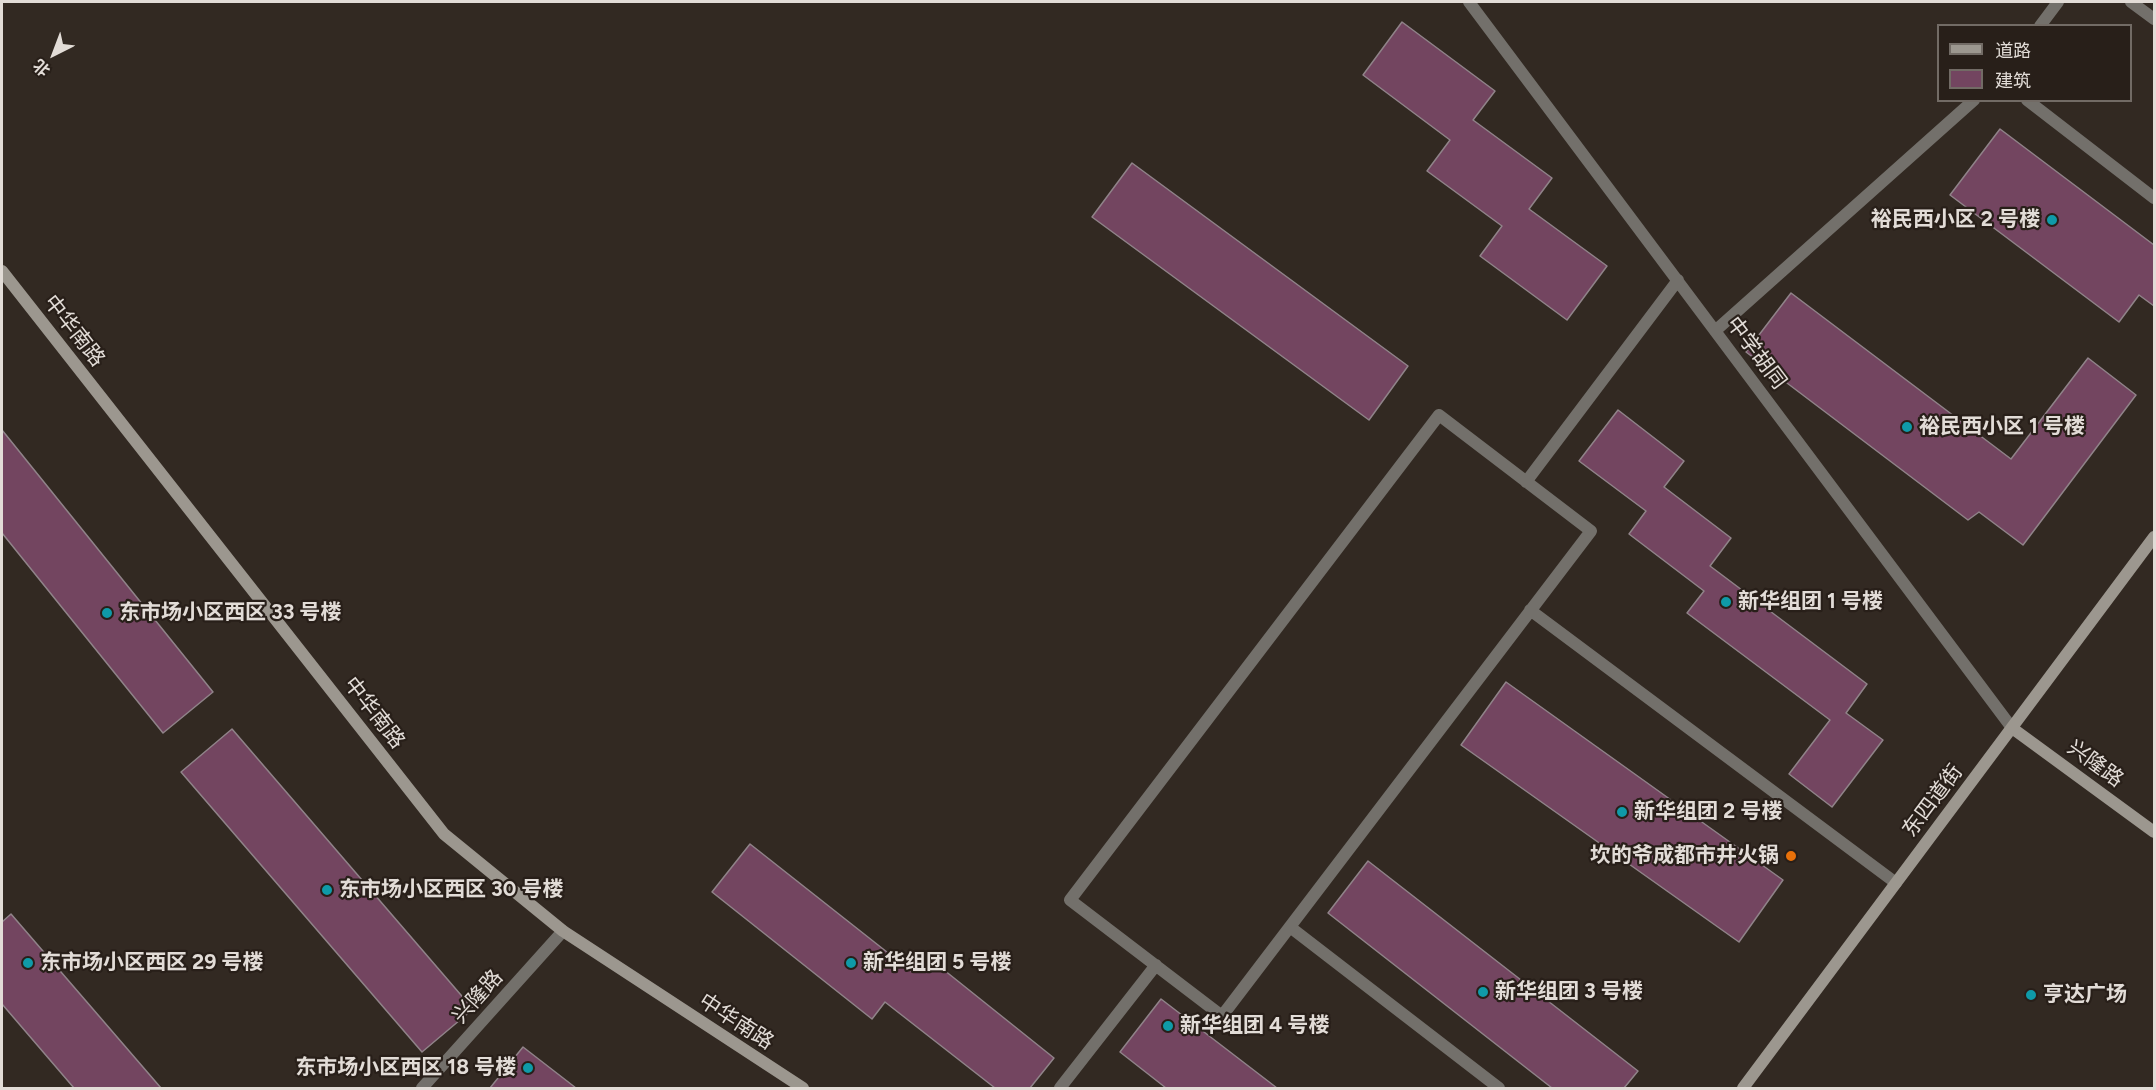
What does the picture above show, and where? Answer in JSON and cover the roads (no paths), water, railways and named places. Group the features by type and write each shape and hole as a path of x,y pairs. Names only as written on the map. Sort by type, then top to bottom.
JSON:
{"main road":[{"name":"中华南路","path":"2,271 444,834 563,931 803,1089"},
{"name":"东四道街","path":"1743,1089 2154,537"},
{"name":"兴隆路","path":"2012,728 2154,832"}],"street":[{"name":"中学胡同","path":"1469,2 2012,728"},
{"path":"2042,24 2058,2"},
{"path":"2131,2 2154,19"},
{"path":"1715,331 1972,102"},
{"path":"2030,102 2154,198"},
{"path":"1526,482 1677,280"},
{"path":"1439,415 1591,531 1530,610 1222,1016 1071,900 1439,415"},
{"path":"1530,610 1896,883"},
{"path":"1290,927 1499,1089"},
{"name":"兴隆路","path":"422,1089 563,931"},
{"path":"1060,1089 1156,965"}],"place":[{"name":"裕民西小区 2 号楼","path":"2052,220"},
{"name":"裕民西小区 1 号楼","path":"1907,427"},
{"name":"新华组团 1 号楼","path":"1726,602"},
{"name":"东市场小区西区 33 号楼","path":"107,613"},
{"name":"新华组团 2 号楼","path":"1622,812"},
{"name":"坎的爷成都市井火锅","path":"1791,856"},
{"name":"东市场小区西区 30 号楼","path":"327,890"},
{"name":"东市场小区西区 29 号楼","path":"28,963"},
{"name":"新华组团 5 号楼","path":"851,963"},
{"name":"新华组团 3 号楼","path":"1483,992"},
{"name":"亨达广场","path":"2031,995"},
{"name":"新华组团 4 号楼","path":"1168,1026"},
{"name":"东市场小区西区 18 号楼","path":"528,1068"}]}
